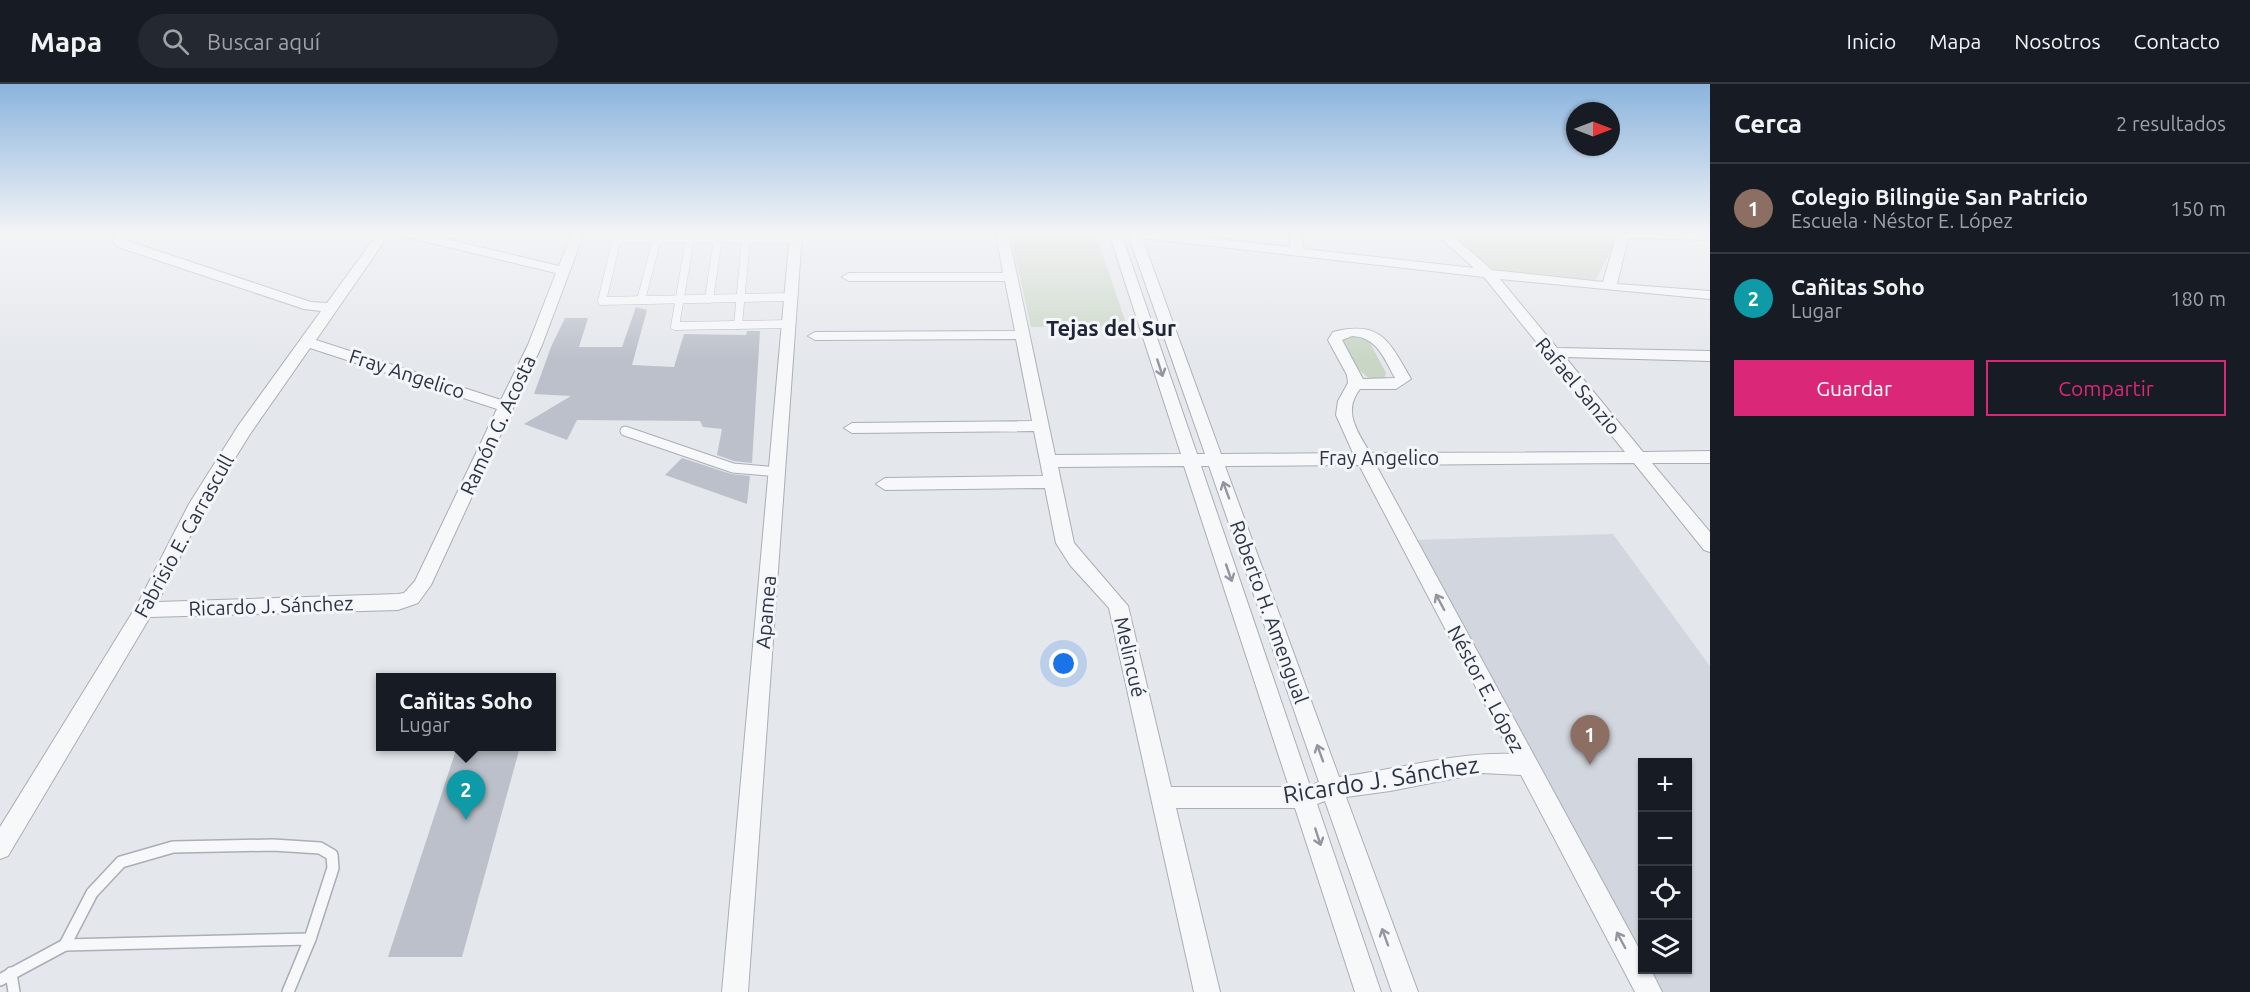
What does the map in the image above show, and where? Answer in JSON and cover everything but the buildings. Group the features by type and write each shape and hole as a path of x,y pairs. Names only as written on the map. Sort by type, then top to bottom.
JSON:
{"street":[{"path":"217,275 309,306 331,308"},
{"name":"Fabrisio E. Carrascull","path":"0,848 144,610 195,508 244,430 354,275"},
{"name":"Ramón G. Acosta","path":"398,602 411,598 422,585 536,345 560,275"},
{"name":"Apamea","path":"735,992 793,275"},
{"name":"Roberto H. Amengual","path":"1129,275 1368,992"},
{"name":"Roberto H. Amengual","path":"1149,275 1405,992"},
{"name":"Rafael Sanzio","path":"1490,275 1550,352 1710,545"},
{"path":"1509,275 1710,295"},
{"path":"1610,287 1612,275"},
{"path":"849,277 1012,277"},
{"name":"Melincué","path":"1012,277 1065,543 1071,556 1107,591 1118,606 1207,992"},
{"path":"1344,333 1372,333 1380,338 1403,379 1396,384 1356,384 1355,375 1335,340 1344,333"},
{"path":"815,336 1024,335"},
{"name":"Fray Angelico","path":"308,342 507,407"},
{"path":"1550,352 1710,356"},
{"name":"Néstor E. López","path":"1356,384 1347,394 1343,411 1344,421 1649,992"},
{"path":"852,428 1042,426"},
{"name":"Fray Angelico","path":"1049,460 1710,457"},
{"path":"885,484 1053,482"},
{"name":"Ricardo J. Sánchez","path":"144,610 398,602"},
{"name":"Ricardo J. Sánchez","path":"1163,797 1305,798 1332,788 1390,782 1482,763 1527,765"}],"lane":[{"path":"609,275 603,301 791,297"},
{"path":"641,300 647,275"},
{"path":"682,275 675,326 789,324"},
{"path":"709,299 713,275"},
{"path":"738,325 743,275"},
{"path":"625,431 733,468 778,472"},
{"path":"65,945 92,893 121,862 173,847 273,845 320,848 332,855 333,868 310,939 288,992"},
{"path":"14,992 6,976 65,945 310,939"}],"shaded area":[{"path":"1613,534 1710,666 1710,992 1659,992 1649,974 1692,974 1692,758 1638,758 1638,954 1413,540"}],"green space":[{"path":"1019,275 1110,275 1127,326 1031,327"},
{"path":"1531,275 1598,275 1595,281"},
{"path":"1350,336 1369,341 1386,373 1383,381 1369,377 1358,368 1343,342 1344,337"}],"place":[{"name":"Colegio Bilingüe San Patricio","path":"1590,765"},
{"name":"Cañitas Soho","path":"466,820"}],"district":[{"name":"Tejas del Sur","path":"1111,328"}]}
